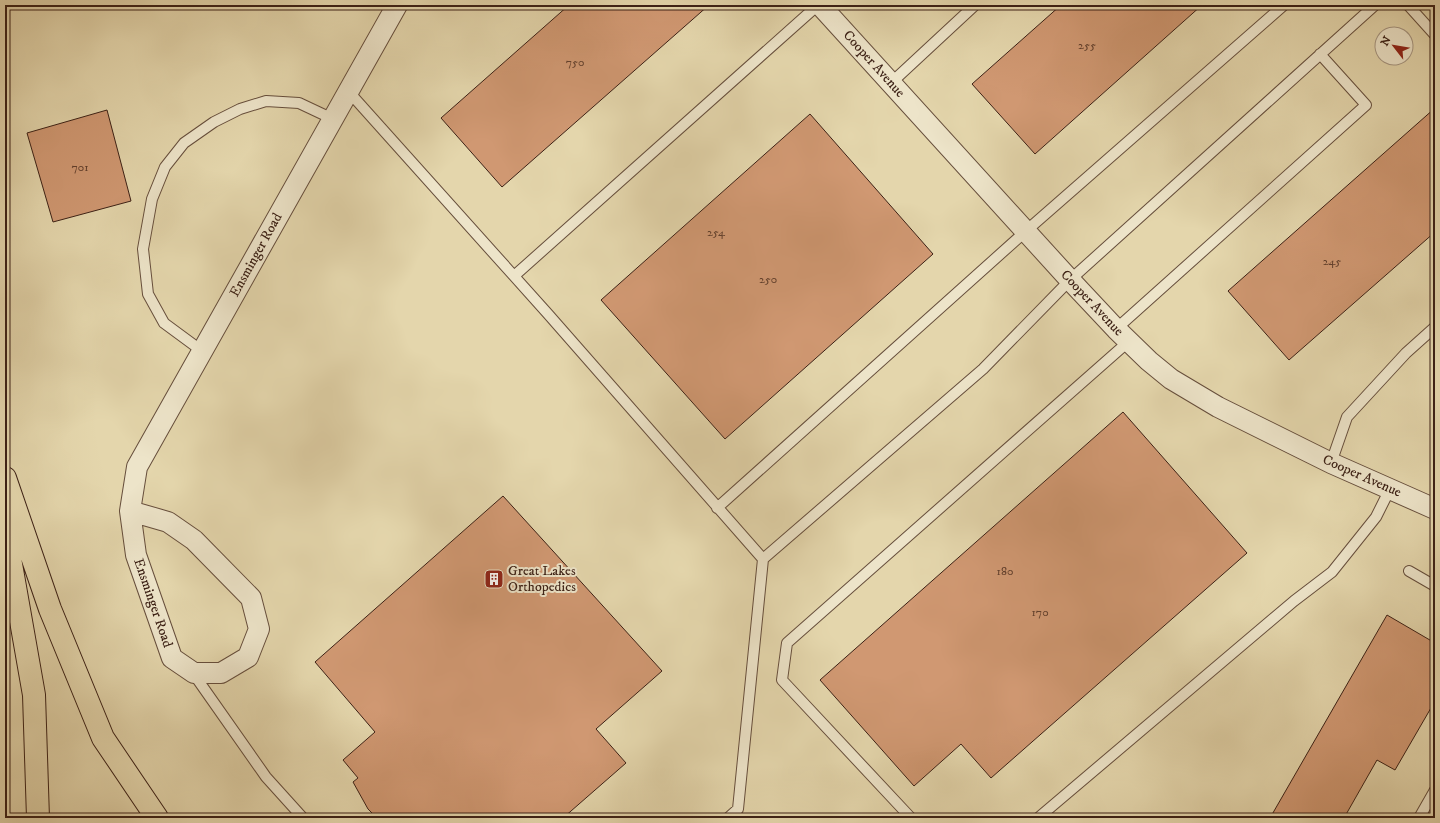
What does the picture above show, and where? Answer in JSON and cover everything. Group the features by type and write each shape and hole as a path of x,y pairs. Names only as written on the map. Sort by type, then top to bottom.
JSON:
{"highway":[{"path":"5,478 50,609 103,738 157,818"},
{"path":"5,530 34,695 38,818"}],"street":[{"name":"Ensminger Road","path":"193,673 172,658 136,555 130,511 137,467 397,5"},
{"name":"Cooper Avenue","path":"819,5 1070,280 1149,361 1178,383 1218,408 1331,463 1435,509"},
{"path":"130,511 168,522 194,540 251,598 259,629 248,657 221,673 193,673"}],"lane":[{"path":"514,276 819,5"},
{"path":"891,83 975,5"},
{"path":"717,508 1026,231 1284,5"},
{"path":"728,818 738,809 762,559 983,369 1070,280 1375,5"},
{"path":"1408,5 1435,35"},
{"path":"911,818 782,680 787,643 1122,335 1366,105 1320,54"},
{"path":"349,92 514,276 762,559"},
{"path":"202,351 164,323 148,294 143,249 152,199 165,167 184,143 214,122 240,109 266,101 299,103 333,119"},
{"path":"1331,463 1348,417 1406,353 1435,328"},
{"path":"1038,818 1288,606 1332,572 1376,517 1390,489"},
{"path":"1409,571 1435,586"},
{"path":"193,673 266,777 303,818"},
{"path":"1419,818 1435,790"}],"building":[{"path":"569,5 709,5 502,187 441,118"},
{"path":"1061,5 1202,5 1035,154 972,84"},
{"path":"1435,108 1435,232 1289,360 1228,291"},
{"path":"107,110 131,201 53,222 27,133"},
{"path":"810,114 933,254 725,439 601,300"},
{"path":"1123,412 1247,553 991,778 961,744 914,786 820,680"},
{"name":"Great Lakes Orthopedics","path":"503,496 662,671 596,729 626,763 563,818 377,818 368,809 353,782 358,778 343,760 375,732 315,662"},
{"path":"1387,615 1435,643 1435,701 1395,770 1377,760 1344,818 1270,818"}],"place":[{"name":"Great Lakes Orthopedics","path":"494,579"}]}
